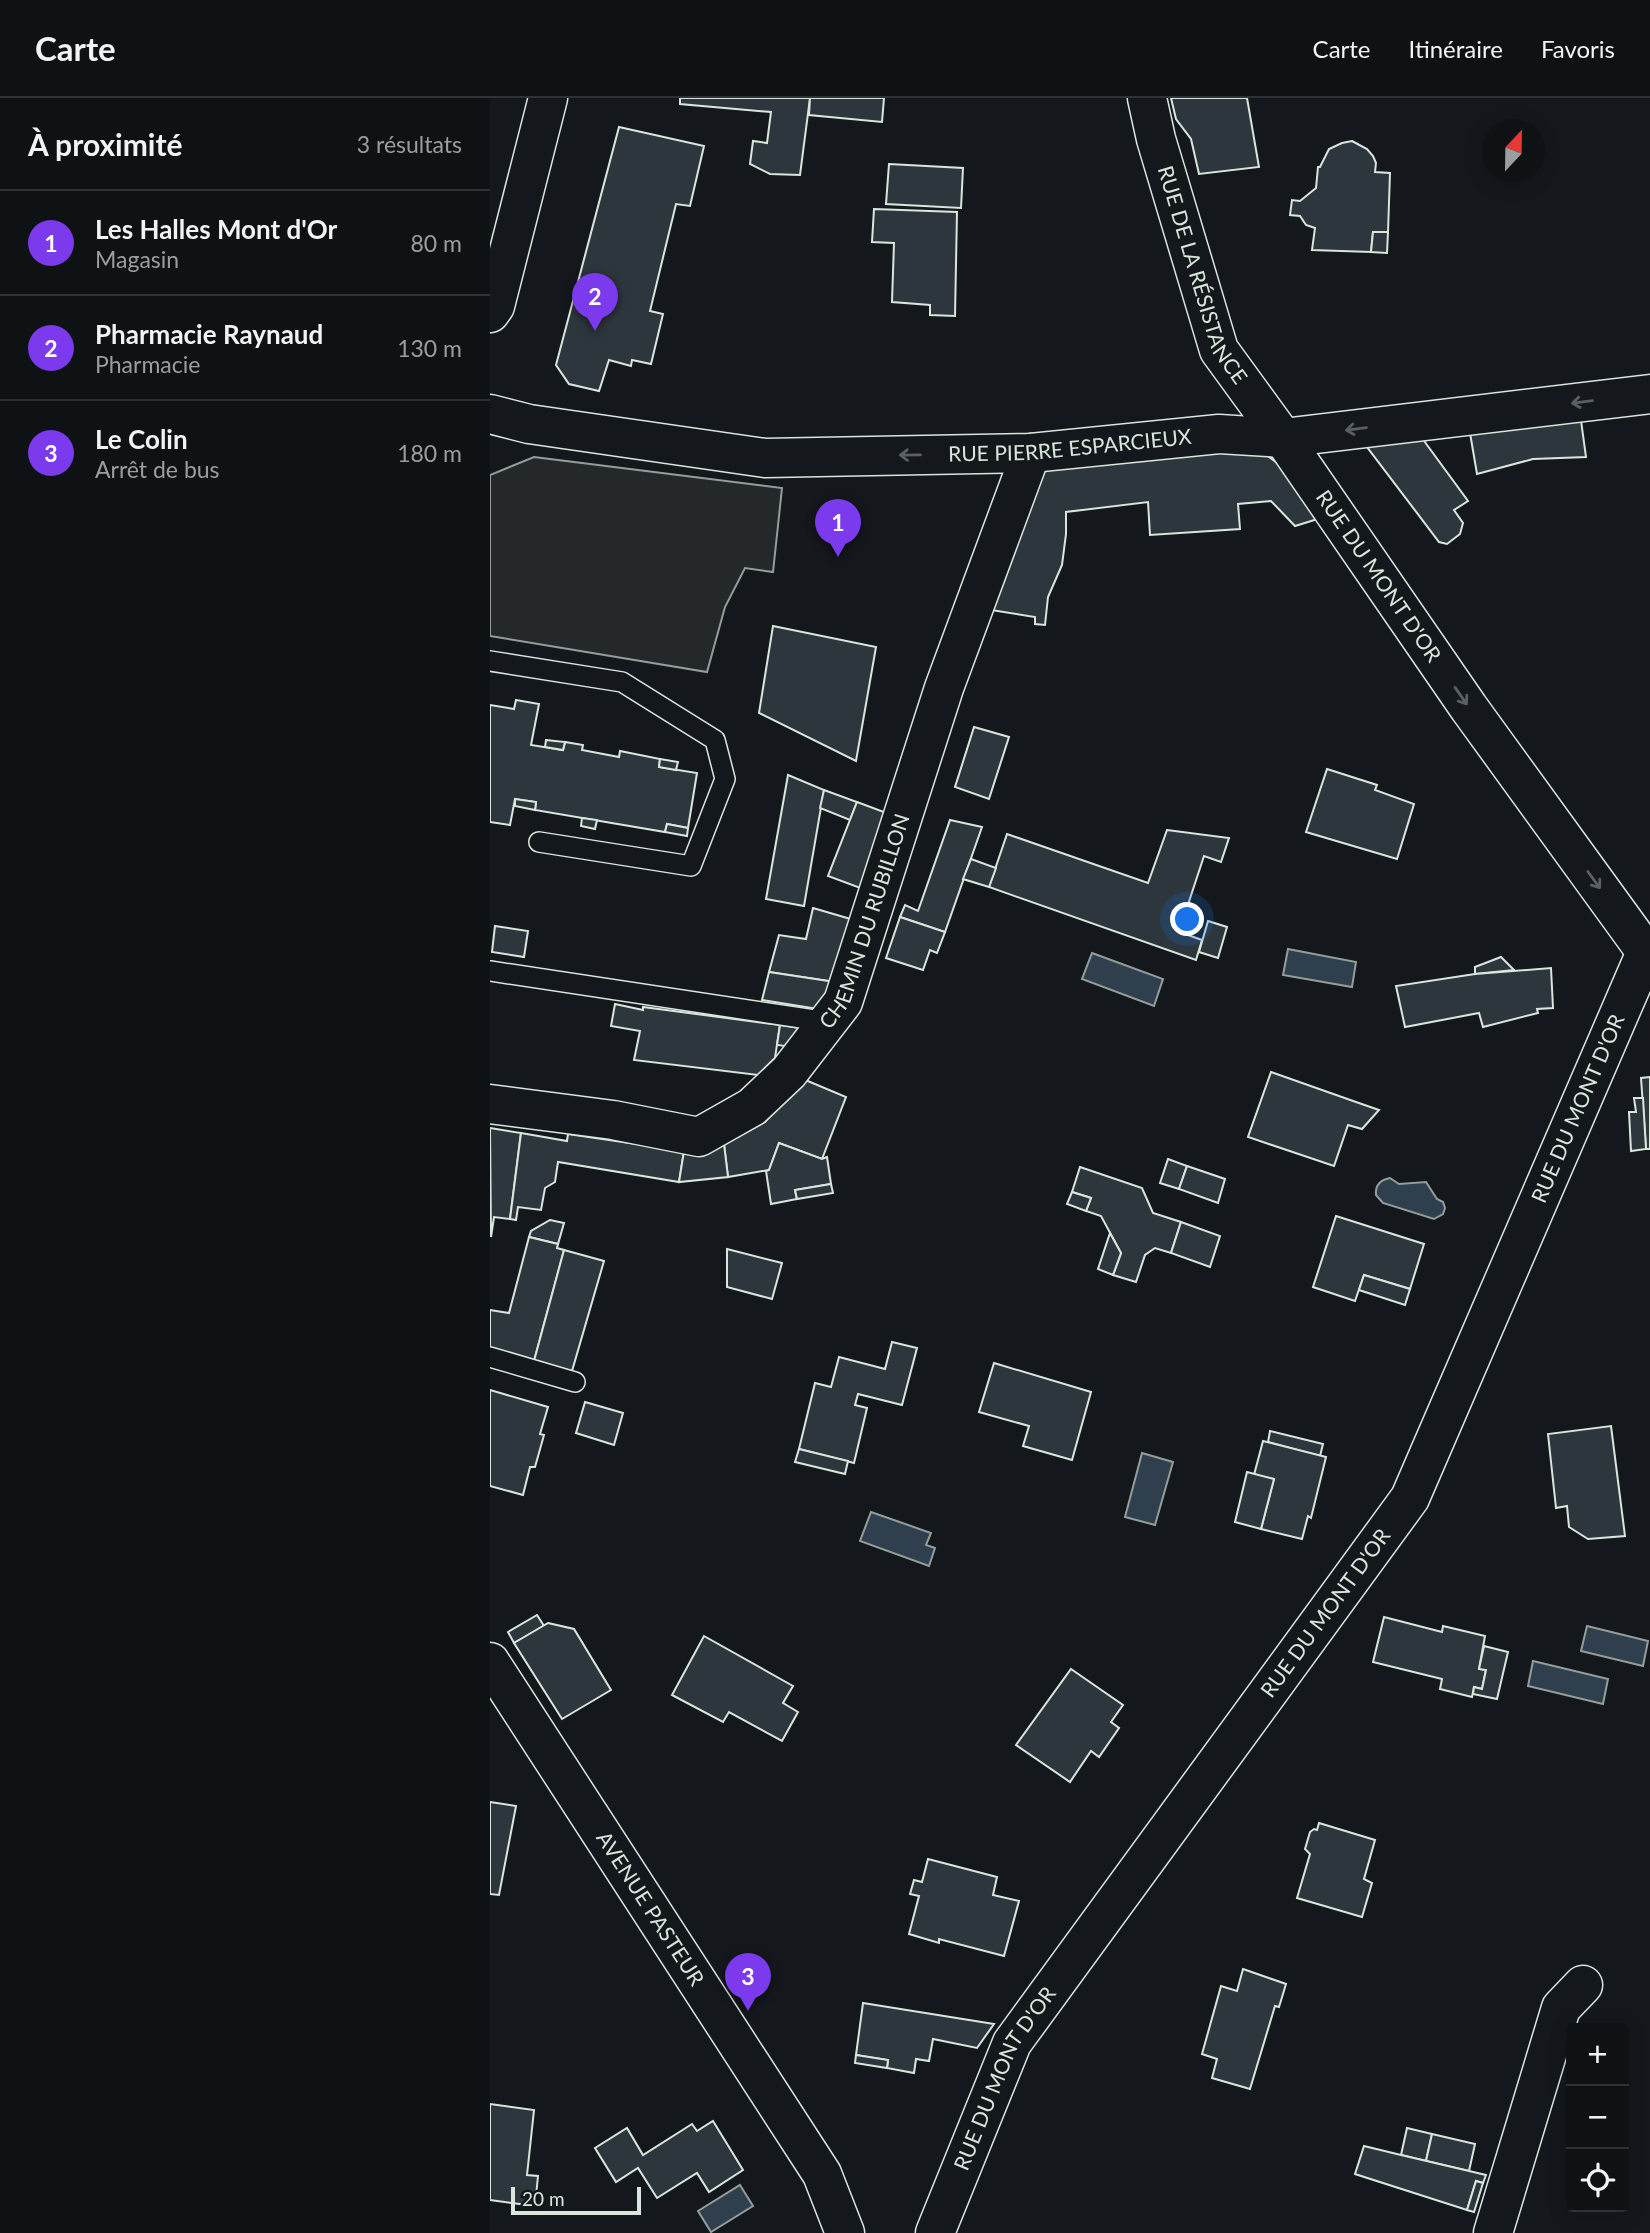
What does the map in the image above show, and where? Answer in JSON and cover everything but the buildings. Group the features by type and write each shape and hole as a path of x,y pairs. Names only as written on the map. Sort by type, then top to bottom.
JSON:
{"street":[{"path":"490,313 495,306 548,98"},
{"name":"RUE DE LA RÉSISTANCE","path":"1147,98 1156,139 1219,350 1283,438"},
{"name":"RUE PIERRE ESPARCIEUX","path":"490,414 528,424 765,458 1031,453 1219,434 1283,438 1650,394"},
{"name":"RUE DU MONT D'OR","path":"934,2233 1012,2043 1410,1498 1648,951 1469,708 1283,438"},
{"name":"CHEMIN DU RUBILLON","path":"490,1104 613,1120 699,1137 752,1107 789,1072 843,1002 944,688 1031,453"},
{"name":"AVENUE PASTEUR","path":"490,1662 822,2174 845,2233"},
{"path":"1493,2233 1561,2008 1583,1985"}],"lane":[{"path":"490,662 622,682 715,740 724,779 691,866 539,842"},
{"path":"490,971 828,1022"},
{"path":"490,1356 576,1382"}],"shaded area":[{"path":"534,457 782,488 773,572 745,568 725,607 707,672 490,636 490,475"}],"water":[{"path":"1288,949 1356,962 1352,987 1283,975"},
{"path":"1092,953 1163,979 1154,1006 1082,979"},
{"path":"1390,1178 1399,1184 1426,1182 1437,1199 1443,1202 1443,1214 1434,1219 1383,1203 1376,1195 1376,1188"},
{"path":"1142,1453 1173,1462 1155,1525 1125,1517"},
{"path":"871,1512 931,1533 926,1545 935,1548 929,1566 860,1541"},
{"path":"1587,1626 1648,1641 1643,1666 1581,1651"},
{"path":"1533,1661 1608,1679 1603,1704 1528,1686"},
{"path":"740,2185 753,2206 711,2232 698,2211"}],"place":[{"name":"Pharmacie Raynaud","path":"595,331"},
{"name":"Les Halles Mont d'Or","path":"838,557"},
{"name":"Le Colin","path":"748,2011"}]}
